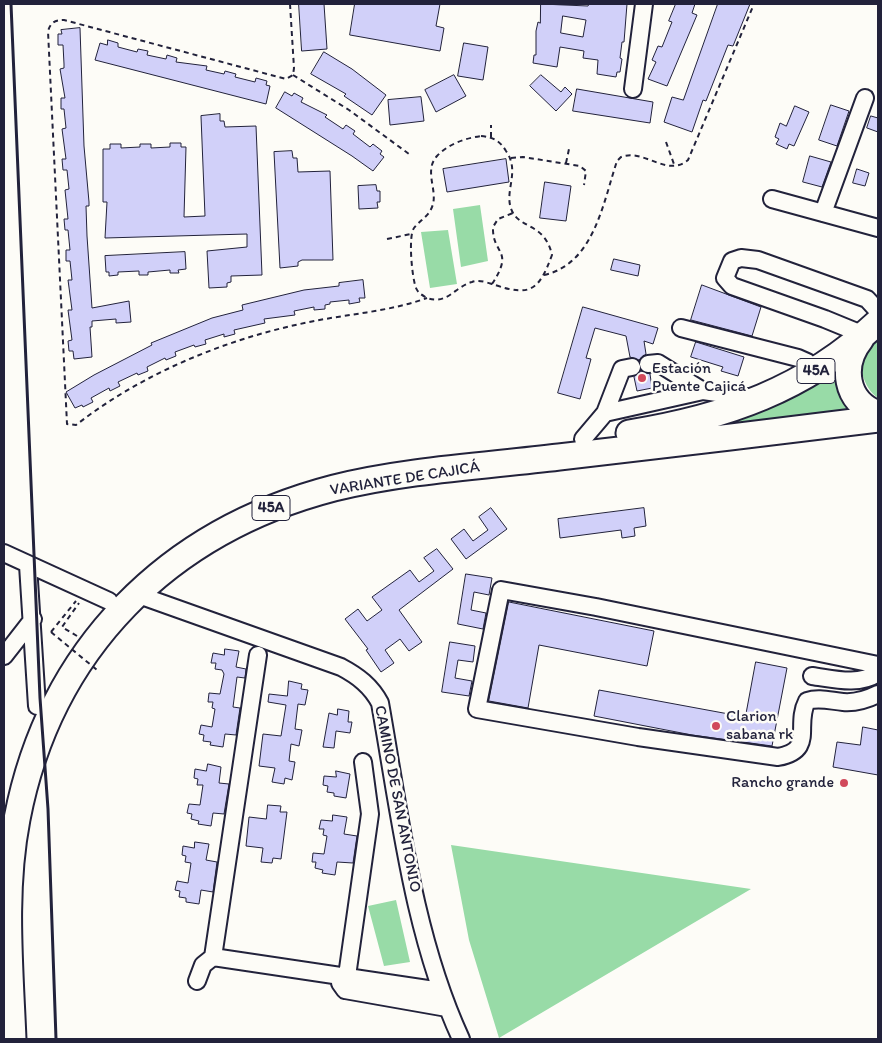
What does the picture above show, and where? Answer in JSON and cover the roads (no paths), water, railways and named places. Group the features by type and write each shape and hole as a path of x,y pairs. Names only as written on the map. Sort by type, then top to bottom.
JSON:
{"highway":[{"name":"VARIANTE DE CAJICÁ","path":"4,808 17,754 37,706 49,680 78,637 135,574 172,543 216,516 257,496 297,482 348,469 396,461 583,439 668,426 704,418 763,399 816,372 871,329"},
{"path":"871,329 852,350 847,369 850,388 860,404 878,414"},
{"name":"VARIANTE DE CAJICÁ","path":"13,1039 9,914 11,871 17,819 27,778 42,732 58,697 109,623 136,594 164,569 207,540 240,522 272,507 335,488 423,472 878,419"},
{"path":"780,431 816,436 878,430"}],"street":[{"path":"633,89 644,4"},
{"path":"823,213 865,98"},
{"path":"772,199 878,228"},
{"path":"871,329 825,318 732,286 726,278 732,261 741,258 758,260 867,299 878,311"},
{"path":"681,328 798,358 807,362 816,372"},
{"path":"583,439 605,413 622,369 658,363 703,391"},
{"path":"605,413 703,391 763,399"},
{"path":"4,553 109,601"},
{"path":"28,565 33,619 37,706"},
{"path":"878,665 605,608 500,590 478,708 638,737 778,757 792,755 800,746 807,701 861,701 878,694"},
{"name":"CAMINO DE SAN ANTONIO","path":"136,594 341,667 384,698 411,877 441,991 461,1039"},
{"path":"4,656 33,619"},
{"path":"197,981 203,965 213,957 258,655"},
{"path":"812,676 840,680 860,680 878,673"},
{"path":"342,981 370,814 364,762"},
{"path":"213,957 342,981 447,1008"},
{"path":"342,981 441,991"}],"railway":[{"path":"11,4 40,698 48,809 56,1039"}],"place":[{"name":"Estación Puente Cajicá","path":"642,378"},
{"name":"Clarion sabana rk","path":"716,726"},
{"name":"Rancho grande","path":"844,783"}]}
